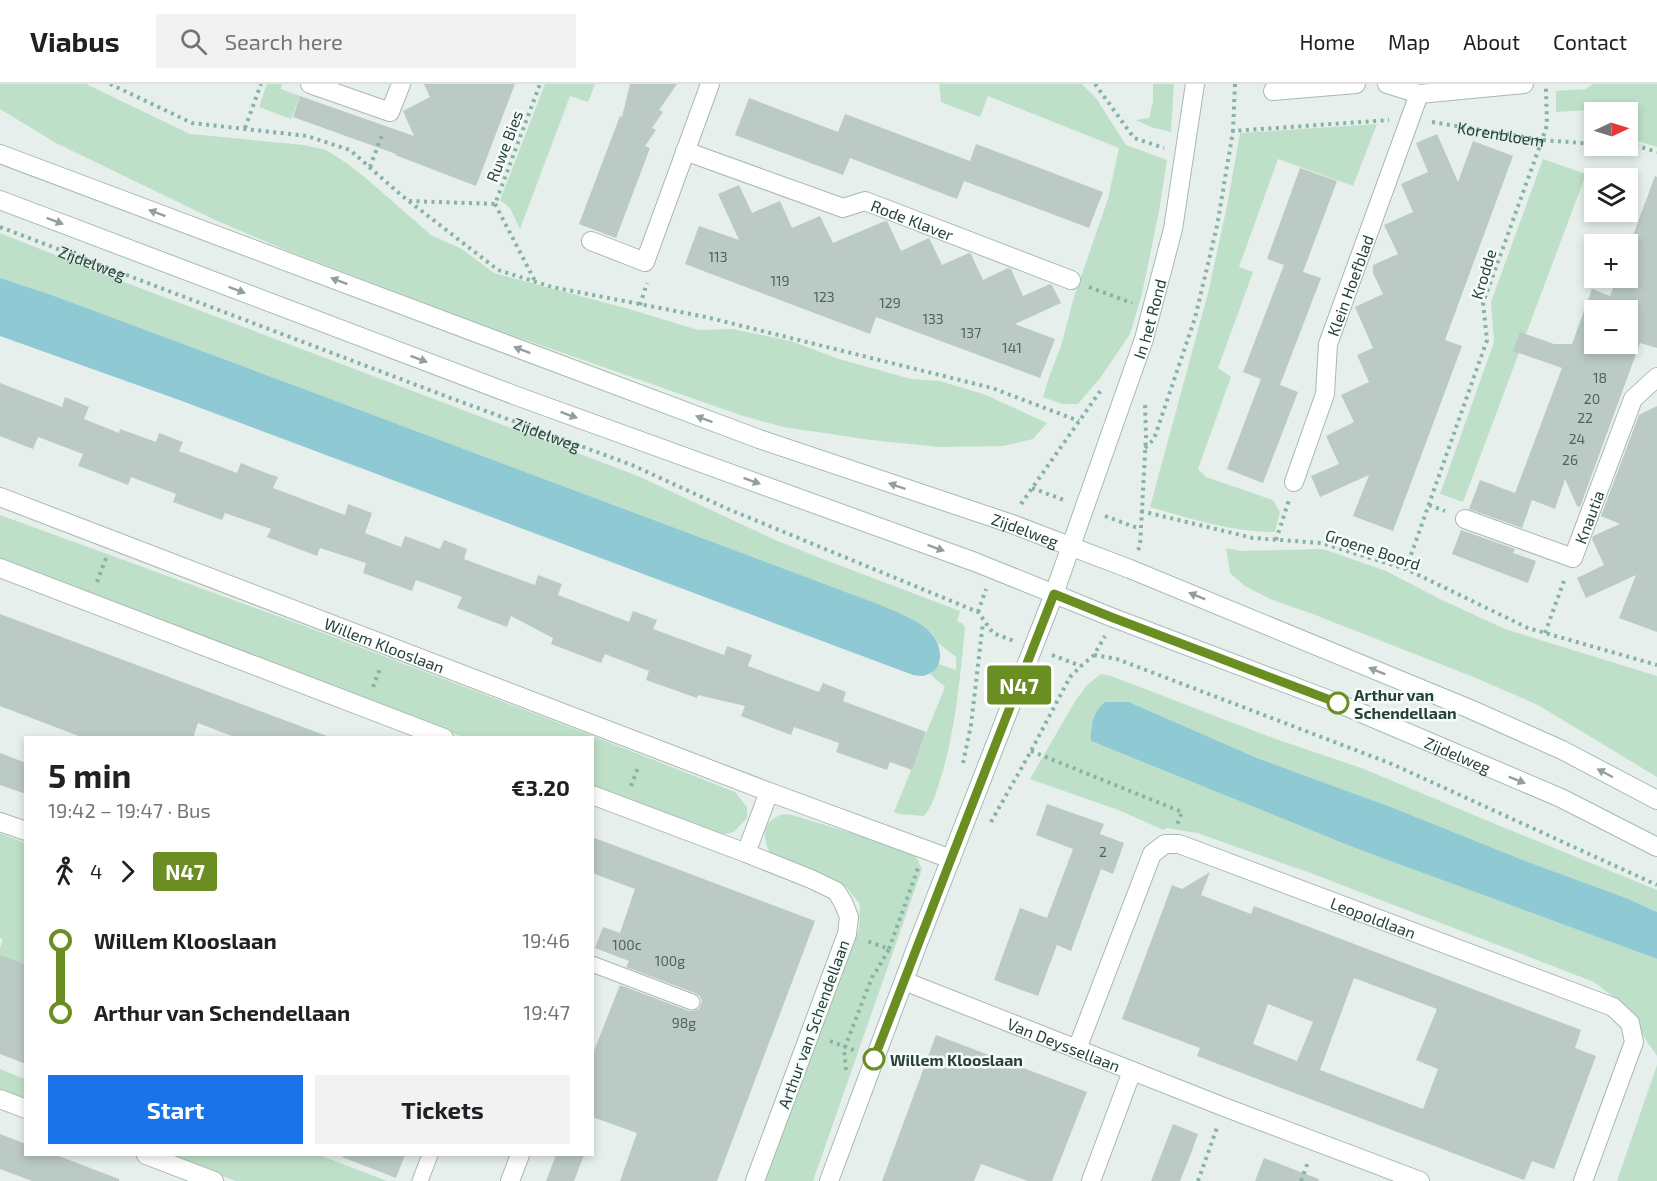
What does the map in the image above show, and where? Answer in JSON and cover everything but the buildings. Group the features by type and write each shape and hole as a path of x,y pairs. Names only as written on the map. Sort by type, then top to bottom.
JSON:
{"street":[{"path":"310,84 390,112 401,84"},
{"path":"591,242 645,262 710,84"},
{"name":"In het Rond","path":"1071,546 1144,339 1173,229 1196,84"},
{"path":"1273,91 1356,84"},
{"path":"1388,84 1419,93 1524,84"},
{"name":"Klein Hoefblad","path":"1294,482 1325,394 1328,344 1419,93"},
{"name":"Rode Klaver","path":"685,151 843,208 865,201 1071,280"},
{"name":"Zijdelweg","path":"0,154 759,439 1012,524 1130,569 1542,741 1657,800"},
{"name":"Zijdelweg","path":"0,200 514,395 994,570 1340,704 1560,798 1657,847"},
{"name":"Knautia","path":"1465,519 1573,558 1633,399 1657,377"},
{"name":"Willem Klooslaan","path":"0,497 769,792 951,859"},
{"name":"Zijdelweg","path":"1054,594 1071,546"},
{"path":"0,568 439,736"},
{"path":"829,1181 1054,594"},
{"path":"594,796 746,853 769,792"},
{"path":"0,822 24,830"},
{"path":"1077,1048 1152,854 1165,844 1170,844"},
{"name":"Leopoldlaan","path":"1170,844 1179,844 1613,1007 1630,1023 1634,1042 1583,1181"},
{"name":"Arthur van Schendellaan","path":"746,853 836,891 849,917 847,934 755,1181"},
{"name":"Van Deyssellaan","path":"904,981 1224,1107 1420,1181"},
{"path":"1091,1181 1132,1071"},
{"path":"0,1099 24,1108"},
{"path":"149,1156 214,1181"},
{"path":"510,1181 520,1156"}],"lane":[{"path":"594,965 692,1002"},
{"path":"420,1181 430,1156"}],"path":[{"path":"245,129 261,84"},
{"name":"Ruwe Bies","path":"408,201 495,204 540,84"},
{"path":"1095,84 1134,138 1184,154"},
{"path":"1145,448 1154,439 1195,318 1217,226 1233,130 1235,84"},
{"name":"Krodde","path":"1406,569 1487,340 1483,303 1547,125 1546,84"},
{"path":"370,167 390,112"},
{"name":"Korenbloem","path":"1233,130 1411,119 1542,140 1584,143"},
{"path":"1638,146 1657,152"},
{"path":"495,204 535,282"},
{"name":"Zijdelweg","path":"0,227 414,385 632,465 728,509 978,612"},
{"path":"1071,280 1151,310"},
{"path":"1012,524 1023,502 1101,390"},
{"path":"1130,569 1140,546 1145,393"},
{"path":"1276,540 1294,482"},
{"name":"Groene Boord","path":"1141,511 1253,538 1321,543 1406,569 1528,628 1657,665"},
{"path":"90,603 112,540"},
{"path":"1545,633 1573,558"},
{"path":"994,570 978,612 993,633 1081,666"},
{"path":"1111,617 1103,641 1094,656 1070,677 1031,752 1182,812 1170,844"},
{"path":"962,767 970,725 983,620"},
{"path":"365,708 389,646"},
{"name":"Zijdelweg","path":"1094,656 1117,658 1392,764 1657,885"},
{"path":"623,807 647,745"},
{"path":"846,1071 845,1047 873,975 889,949 925,849"},
{"path":"847,934 889,949"},
{"path":"810,1033 862,1053"},
{"path":"1198,1181 1224,1107"}],"green space":[{"path":"0,84 86,84 190,134 304,145 326,150 367,179 431,235 462,249 494,273 698,330 732,329 791,341 839,359 911,379 940,381 986,395 1047,423 1033,439 1003,446 940,447 783,427 740,415 489,327 288,251 215,220 56,143 0,109"},
{"path":"267,84 282,84 281,89 300,96 291,119 259,107"},
{"path":"545,84 595,84 588,102 570,96 520,229 510,208 500,200"},
{"path":"939,84 1082,84 1096,98 1126,145 1167,160 1142,294 1130,334 1101,377 1078,404 1062,404 1043,397 1108,199 1119,148 988,96 980,117 941,102"},
{"path":"1153,84 1174,84 1171,132 1136,120 1149,118 1153,101"},
{"path":"1593,84 1657,84 1657,147 1638,141 1638,102 1584,102 1584,110 1556,112 1556,91 1585,89"},
{"path":"1377,124 1353,186 1278,159 1239,267 1253,272 1218,368 1231,377 1198,469 1206,477 1273,500 1280,512 1275,532 1227,527 1150,507 1208,293 1240,133"},
{"path":"1543,159 1584,173 1584,179 1463,502 1440,494 1494,342 1491,302"},
{"path":"0,233 638,476 773,539 960,611 957,621 965,628 954,720 942,774 935,796 924,816 894,812 945,687 930,674 939,664 956,670 956,657 938,643 932,633 905,616 838,589 46,293 0,278"},
{"path":"0,515 294,622 593,736 461,736 0,564"},
{"path":"1226,548 1241,551 1323,549 1386,571 1505,629 1657,676 1657,777 1538,705 1471,676 1270,599 1245,586 1230,573"},
{"path":"1101,674 1270,737 1364,769 1657,890 1657,912 1396,809 1257,758 1129,702 1091,725 1091,741 1355,848 1657,959 1657,1056 1620,1002 1594,982 1313,874 1197,833 1167,828 1163,830 1121,811 1030,779 1074,703 1087,685"},
{"path":"594,736 735,792 747,807 747,818 734,832 721,835 594,786"},
{"path":"785,814 907,850 916,857 922,869 813,1181 764,1181 859,929 860,904 846,887 810,869 772,856 766,843 765,830 771,820"},
{"path":"0,833 24,843 24,966 0,957 3,939 0,938"},
{"path":"1657,1065 1657,1181 1617,1181"},
{"path":"0,1069 24,1079 24,1102 0,1092"},
{"path":"169,1156 322,1156 387,1181 236,1181"}],"water":[{"path":"0,278 46,293 888,608 913,620 931,633 940,650 937,668 923,676 913,675 182,401 0,336"},
{"path":"1105,702 1129,702 1257,758 1396,809 1657,912 1657,959 1355,848 1091,741 1093,720"}],"bus line":[{"name":"N47","path":"874,1059 1054,594 1338,703"}],"place":[{"name":"Arthur van Schendellaan","path":"1338,703"},
{"name":"Willem Klooslaan","path":"874,1059"}]}
